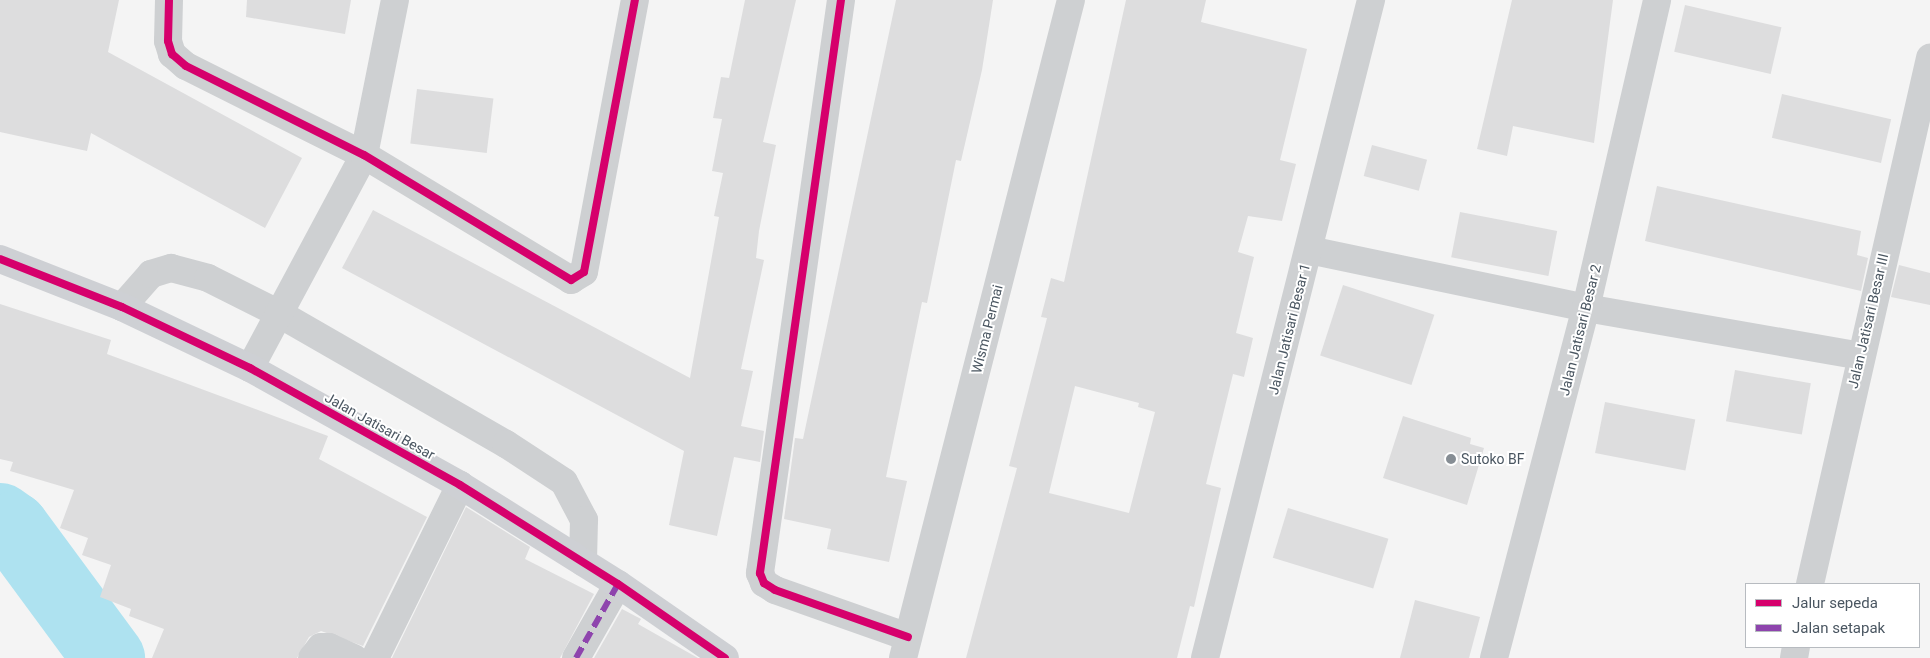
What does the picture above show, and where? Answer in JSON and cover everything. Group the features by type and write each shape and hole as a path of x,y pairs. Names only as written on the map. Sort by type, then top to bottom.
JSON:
{"street":[{"path":"169,0 168,41 172,54 186,66 364,154 564,278 577,278 584,272 635,0"},
{"path":"250,368 364,154 395,0"},
{"path":"841,0 760,573 764,584 775,590 906,647"},
{"name":"Wisma Permai","path":"906,647 1071,0"},
{"name":"Jalan Jatisari Besar 1","path":"1205,658 1371,0"},
{"name":"Jalan Jatisari Besar 2","path":"1494,658 1586,308 1657,0"},
{"name":"Jalan Jatisari Besar III","path":"1810,583 1860,356 1930,58"},
{"path":"1309,250 1586,308 1860,356"},
{"name":"Jalan Jatisari Besar","path":"0,259 122,308 250,368 460,485 618,584 725,658"},
{"path":"122,308 151,274 171,268 208,278 278,313 506,444 564,482 584,520 583,562"},
{"path":"375,658 460,485"},
{"path":"576,658 618,584"},
{"path":"312,658 321,647 330,646 354,658"}],"building":[{"path":"0,0 119,0 108,52 302,158 265,228 91,133 87,151 0,132"},
{"path":"247,0 351,0 345,34 246,17"},
{"path":"745,0 796,0 763,142 776,145 759,231 756,258 764,260 741,369 753,371 741,426 764,431 760,462 734,457 717,536 669,525 684,451 342,268 373,210 690,378 719,217 714,216 723,173 712,171 722,119 713,118 721,77 729,78"},
{"path":"896,0 993,0 982,70 961,161 956,160 927,303 922,302 886,477 907,481 889,562 827,549 831,529 784,519 795,438 803,439"},
{"path":"1126,0 1206,0 1201,22 1307,49 1280,160 1296,164 1282,221 1248,216 1238,252 1254,257 1236,333 1253,338 1244,377 1233,374 1206,484 1221,488 1194,607 1190,606 1177,658 966,658 1017,468 1009,466 1047,318 1041,317 1051,278 1064,282","holes":["1075,386 1139,403 1138,407 1155,412 1129,513 1049,493"]},
{"path":"1512,0 1613,0 1594,143 1513,126 1507,156 1477,149"},
{"path":"1685,5 1781,27 1771,74 1674,52"},
{"path":"417,89 493,98 487,153 410,144"},
{"path":"1782,94 1891,119 1881,163 1772,138"},
{"path":"1372,145 1427,160 1419,191 1364,176"},
{"path":"1657,186 1861,231 1857,255 1868,258 1861,291 1645,241"},
{"path":"1460,212 1557,231 1548,276 1451,257"},
{"path":"1899,265 1930,273 1930,305 1891,297"},
{"path":"1343,285 1434,315 1411,385 1320,355"},
{"path":"0,304 111,340 107,354 328,436 319,459 427,517 363,646 321,631 309,637 297,658 152,658 164,629 129,616 131,609 100,597 111,565 82,555 88,538 60,528 74,490 10,471 13,462 0,459"},
{"path":"1735,370 1811,383 1802,435 1726,421"},
{"path":"1605,402 1695,420 1685,471 1595,453"},
{"name":"Sutoko BF","path":"1403,416 1471,438 1470,444 1484,448 1467,505 1383,478"},
{"path":"466,507 530,547 525,559 594,594 560,658 392,658"},
{"path":"1288,508 1388,539 1373,588 1273,558"},
{"path":"1415,600 1480,617 1469,658 1400,658"},
{"path":"622,609 641,619 638,624 698,658 594,658"}],"waterway":[{"path":"0,519 13,528 109,658"}],"marked path":[{"path":"576,658 618,584"}],"cycle path":[{"path":"169,0 168,41 172,54 186,66 364,155 571,280 584,272 635,0"},
{"path":"841,0 760,573 764,583 775,590 908,637"},
{"path":"0,259 122,307 250,368 460,485 618,584 725,658"}],"place":[{"name":"Sutoko BF","path":"1451,459"}]}
